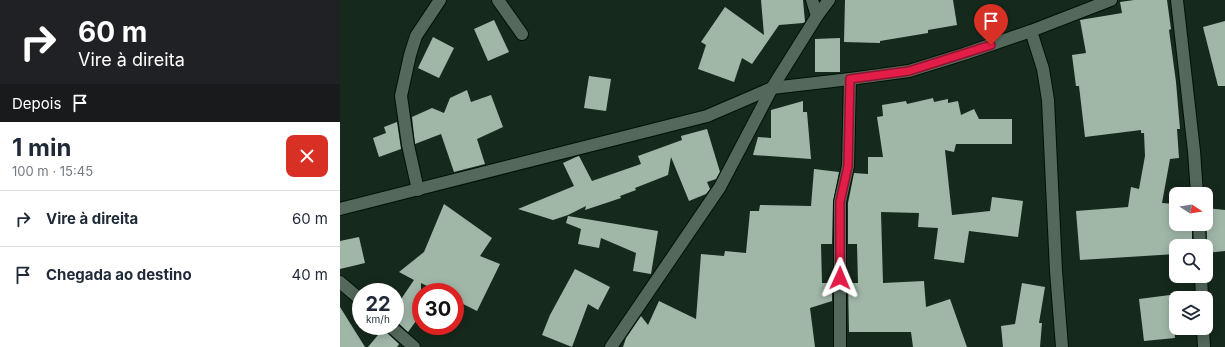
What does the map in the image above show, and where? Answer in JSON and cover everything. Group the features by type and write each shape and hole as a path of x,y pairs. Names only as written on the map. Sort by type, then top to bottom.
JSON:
{"street":[{"path":"418,190 408,145 401,96 410,55 416,36 440,0"},
{"path":"498,0 522,34"},
{"path":"812,0 817,16"},
{"path":"611,347 720,187 772,88 817,16 829,0"},
{"path":"340,209 707,116 772,88 909,71 964,54 1111,0"},
{"path":"1177,0 1194,151 1197,187"},
{"path":"1031,30 1043,69 1048,100 1056,271 1062,347"},
{"path":"840,347 840,202 848,166 850,79"},
{"path":"340,282 352,292"},
{"path":"400,335 414,347"},
{"path":"1203,335 1204,347"}],"building":[{"path":"761,0 803,0 805,22 779,25 752,64 742,58 734,82 698,69 706,45 701,42 725,7 764,35"},
{"path":"845,0 953,0 957,25 928,30 928,33 880,41 880,43 844,42"},
{"path":"1134,0 1167,0 1180,129 1177,129 1179,158 1170,159 1162,203 1169,204 1169,231 1192,231 1192,239 1169,239 1169,254 1080,260 1076,211 1128,207 1131,187 1139,189 1145,156 1144,133 1141,133 1141,130 1085,137 1079,86 1076,86 1072,55 1086,53 1080,20 1122,13 1120,2"},
{"path":"494,20 509,52 488,61 474,29"},
{"path":"1225,21 1225,86 1218,86 1203,27"},
{"path":"433,37 454,48 439,78 418,68"},
{"path":"840,38 840,72 815,72 815,39"},
{"path":"589,76 611,79 606,111 584,108"},
{"path":"467,90 471,102 491,95 503,127 477,139 485,164 454,172 441,134 415,144 412,117 432,108 444,113 450,98"},
{"path":"933,98 934,102 948,99 948,103 958,101 961,115 974,109 979,119 1012,119 1012,144 956,144 954,152 945,150 952,215 990,211 992,197 1023,201 1018,237 969,231 964,263 934,259 938,228 918,227 919,213 881,212 883,283 924,281 926,307 950,299 967,347 913,347 911,332 849,332 848,283 858,283 857,244 848,244 848,203 854,173 868,174 868,157 883,157 877,117 883,116 882,105 906,101 907,104"},
{"path":"803,101 803,112 807,112 811,159 753,155 758,137 771,138 771,110"},
{"path":"397,122 401,149 379,157 373,138 386,133 384,127"},
{"path":"707,129 720,172 716,179 707,182 710,189 706,194 689,201 671,157 668,175 635,188 636,190 620,196 621,198 585,210 586,206 568,215 553,220 518,209 574,186 563,163 576,157 579,156 592,181 641,164 638,156 682,140 681,136"},
{"path":"814,169 839,172 833,202 832,244 821,244 822,283 832,283 832,301 810,308 815,347 623,347 626,338 641,316 648,325 659,301 696,319 701,254 724,256 725,251 746,253 750,211 759,211 760,205 811,206"},
{"path":"444,204 492,238 480,256 500,264 477,311 464,304 464,283 412,283 412,326 408,332 404,328 404,295 414,280 399,272 424,252"},
{"path":"1213,209 1225,210 1225,251 1213,252 1213,239 1207,239 1207,231 1213,231"},
{"path":"568,216 658,231 651,274 633,271 636,253 601,238 599,248 578,244 581,229 566,223"},
{"path":"359,237 365,263 340,269 340,241"},
{"path":"575,269 610,287 598,310 588,304 572,347 542,335 550,315"},
{"path":"1022,283 1045,287 1039,323 1042,323 1040,347 1003,347 1001,326 1015,324"},
{"path":"1169,295 1169,335 1175,335 1175,338 1144,341 1139,299"},
{"path":"340,307 352,326 352,335 358,335 365,347 340,347"},
{"path":"378,335 389,335 399,344 397,347 368,347"}],"route":[{"path":"840,278 840,202 848,166 850,79 909,71 991,45"}]}
